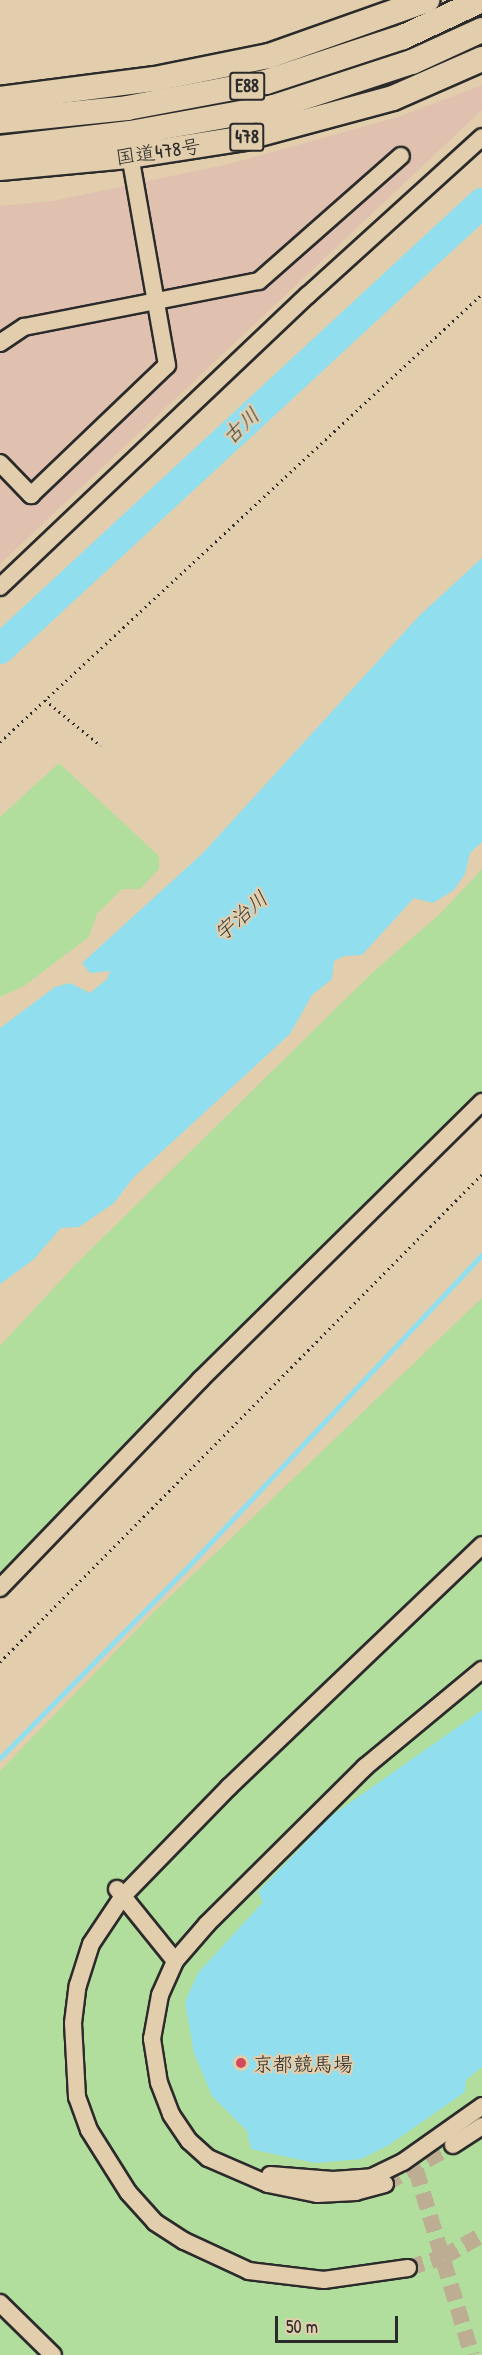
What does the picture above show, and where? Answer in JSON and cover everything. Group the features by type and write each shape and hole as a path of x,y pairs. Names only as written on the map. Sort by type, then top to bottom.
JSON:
{"highway":[{"path":"0,99 155,79 269,56 428,0"},
{"name":"E88","path":"0,122 127,108 266,82 403,37 482,0"},
{"name":"E88","path":"0,148 151,130 274,107 412,62 482,30"},
{"name":"国道478号","path":"0,168 130,156 297,126 393,98 482,59"}],"street":[{"path":"0,587 308,295 482,137"},
{"path":"0,463 31,495 167,365 130,156"},
{"path":"0,343 24,327 259,281 401,156"},
{"path":"0,1588 200,1380 482,1102"},
{"path":"408,2268 324,2280 249,2271 184,2241 155,2222 128,2192 89,2130 77,2097 72,2061 78,1985 91,1944 120,1893 482,1545"},
{"path":"385,2184 356,2192 317,2194 243,2176 208,2158 189,2140 171,2114 159,2083 152,2039 160,1995 175,1960 365,1767 482,1670"},
{"path":"120,1893 175,1960"},
{"path":"243,2176 333,2180 372,2177 403,2162 482,2106"},
{"path":"453,2145 482,2126"},
{"path":"0,2303 53,2355"}],"path":[{"path":"0,742 482,294"},
{"path":"45,700 101,746"},
{"path":"0,1662 482,1174"}],"shaded area":[{"path":"482,85 482,110 0,564 0,206 52,201 229,164 398,117"}],"green space":[{"path":"59,763 159,856 159,869 140,889 122,889 97,914 89,937 24,986 0,997 0,817"},
{"path":"482,869 482,1102 0,1588 0,1346 76,1264 373,972 440,914"},
{"name":"京都競馬場","path":"482,1298 482,2355 0,2355 0,1771 154,1612"}],"water":[{"name":"宇治川","path":"482,558 482,842 470,853 465,874 454,890 433,903 414,898 362,955 344,956 334,961 332,979 312,995 290,1034 133,1178 114,1203 79,1227 61,1228 33,1260 0,1284 0,1028 55,987 70,983 90,993 107,979 110,971 90,973 82,963 203,853 419,616"},
{"path":"482,1710 482,2067 466,2080 465,2092 389,2145 361,2159 315,2163 251,2149 247,2131 212,2096 194,2053 185,2002 198,1973 263,1902 258,1892 331,1816"}],"waterway":[{"name":"古川","path":"0,649 482,203"},
{"path":"0,1758 182,1573 482,1255"}],"tunnel":[{"path":"385,2184 453,2145"},
{"path":"416,2170 472,2355"},
{"path":"408,2268 443,2257 482,2235"}],"place":[{"name":"京都競馬場","path":"241,2063"}]}
